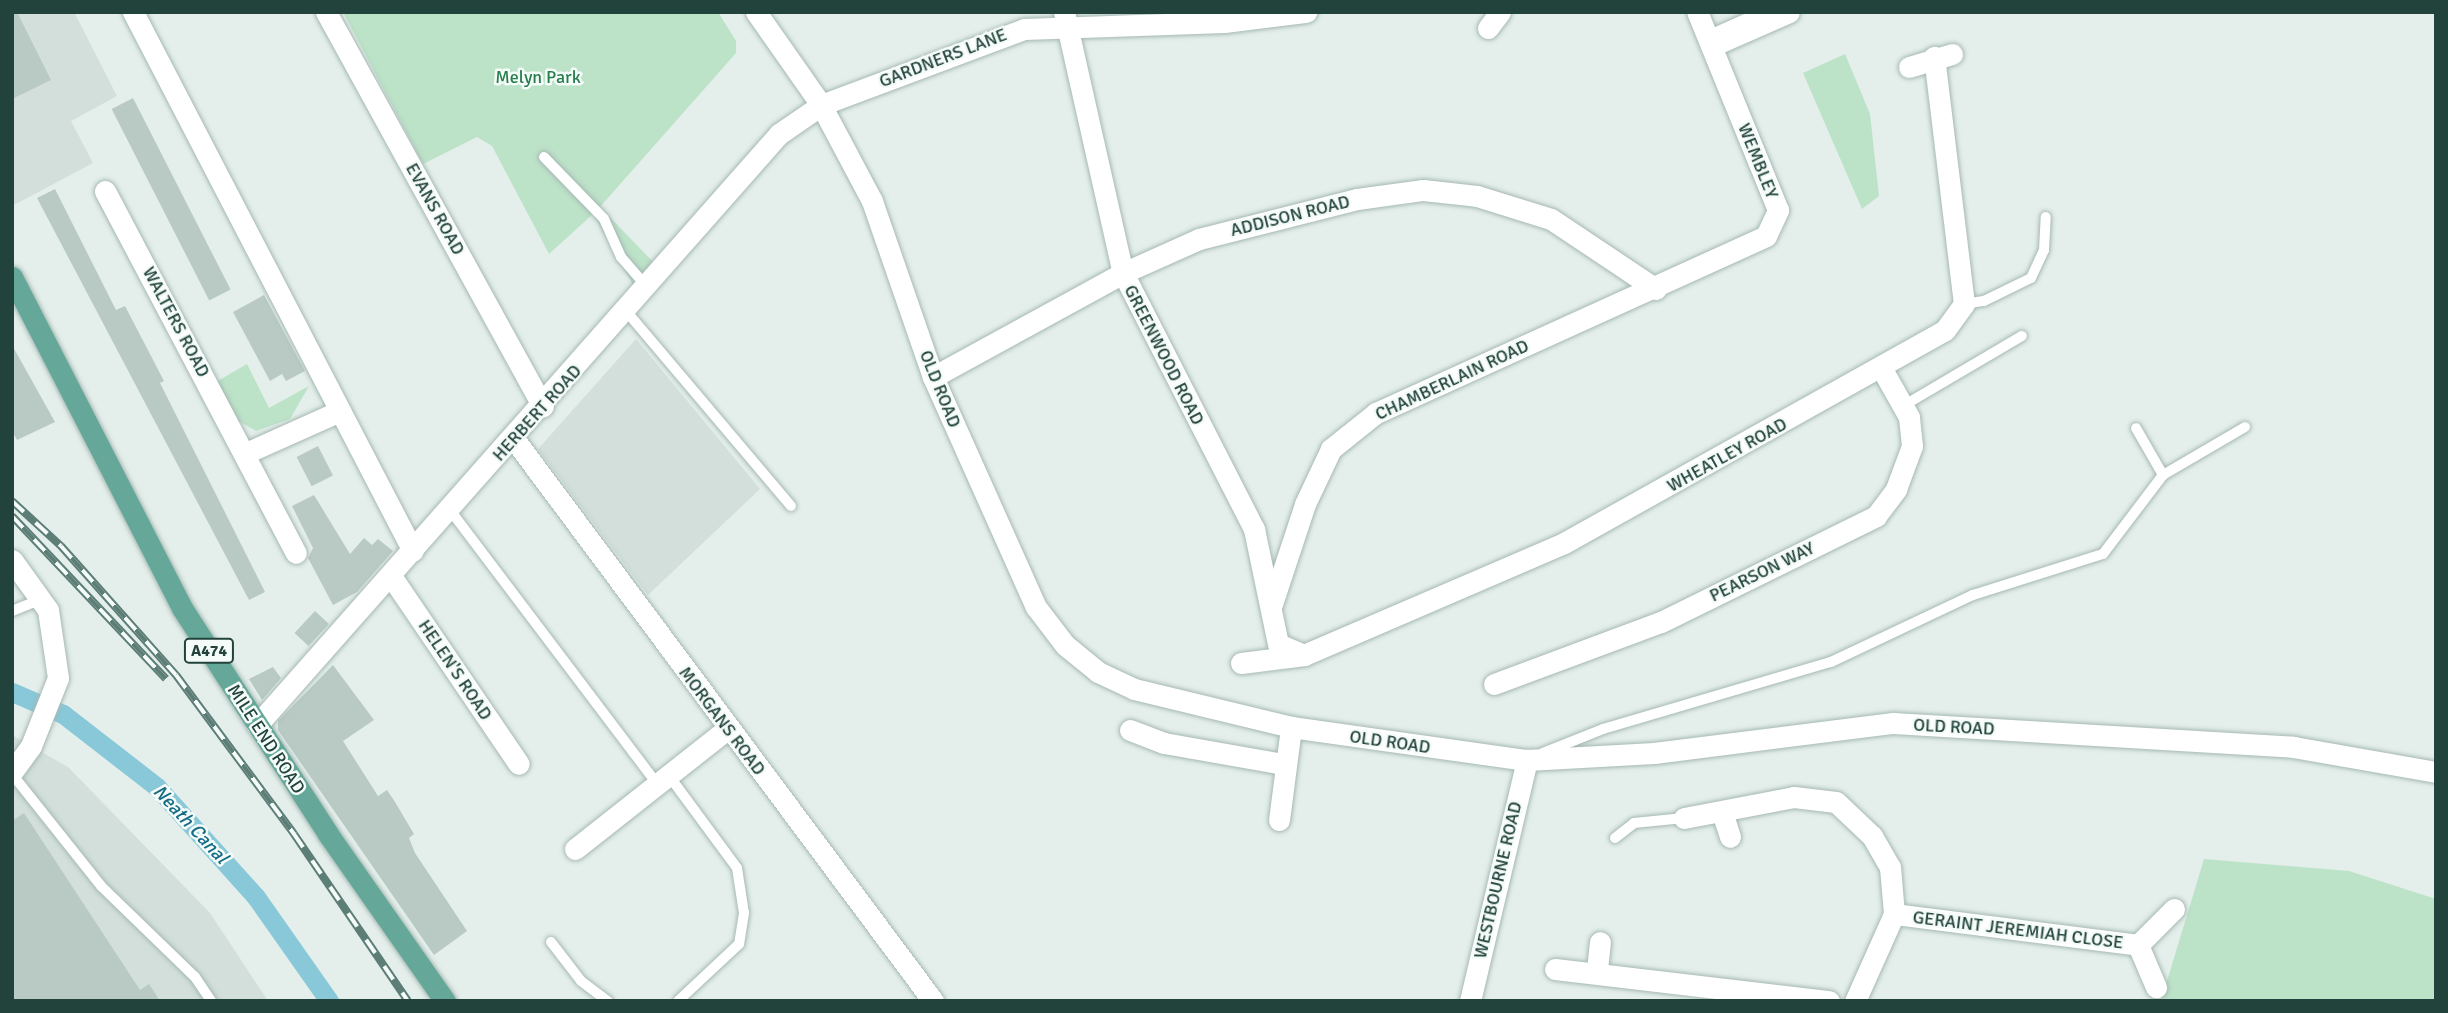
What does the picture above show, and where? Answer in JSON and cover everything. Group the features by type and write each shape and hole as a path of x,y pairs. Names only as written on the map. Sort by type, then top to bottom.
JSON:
{"main road":[{"name":"MILE END ROAD","path":"12,277 182,608 257,725 445,1001"}],"street":[{"path":"133,12 413,551"},
{"name":"EVANS ROAD","path":"326,12 543,406"},
{"name":"OLD ROAD","path":"756,12 821,105 872,201 933,377 1036,607 1065,645 1098,672 1134,689 1292,727 1527,760 1654,753 1893,723 2293,747 2436,772"},
{"name":"GARDNERS LANE","path":"821,105 986,39 1067,20 1306,12"},
{"name":"WEMBLEY","path":"1656,289 1766,236 1777,210 1697,12"},
{"path":"1709,41 1789,12"},
{"name":"GREENWOOD ROAD","path":"1067,20 1122,273 1254,529 1272,604 1278,644 1304,655"},
{"path":"1909,67 1943,55 1964,304"},
{"name":"HERBERT ROAD","path":"257,725 627,312 646,286 779,134 821,105"},
{"name":"ADDISON ROAD","path":"933,377 1122,273 1199,239 1356,199 1423,190 1477,195 1551,219 1656,289"},
{"name":"WALTERS ROAD","path":"105,191 246,453 296,553"},
{"name":"CHAMBERLAIN ROAD","path":"1272,604 1305,504 1331,449 1376,413 1656,289"},
{"name":"WHEATLEY ROAD","path":"1241,663 1304,655 1564,543 1882,369 1945,331 1964,304"},
{"name":"PEARSON WAY","path":"1494,684 1661,622 1877,516 1896,489 1912,446 1903,406 1882,369"},
{"path":"246,453 340,411"},
{"name":"MORGANS ROAD","path":"514,439 933,1001"},
{"path":"12,559 41,599 57,647 58,678 31,746 12,773"},
{"name":"HELEN'S ROAD","path":"391,576 519,764"},
{"path":"1279,820 1283,764 1292,727"},
{"path":"575,849 662,777 727,728"},
{"path":"1130,730 1218,752 1283,764"},
{"name":"WESTBOURNE ROAD","path":"1470,1001 1527,760"},
{"path":"1684,818 1794,797 1836,802 1872,836 1890,867 1894,914 1855,1001"},
{"path":"1722,812 1730,837"},
{"path":"2138,945 2174,909"},
{"name":"GERAINT JEREMIAH CLOSE","path":"1894,914 2138,945 2156,987"},
{"path":"1597,970 1600,943"},
{"path":"1555,969 1597,970 1829,1001"}],"lane":[{"path":"1709,41 1760,12"},
{"path":"544,157 604,219 621,257 646,286"},
{"path":"1964,304 1984,301 2031,278 2044,250 2046,217"},
{"path":"627,312 792,506"},
{"path":"1903,406 2022,336"},
{"path":"1527,760 1603,729 1831,662 1973,595 2088,561 2119,539 2163,475 2245,427"},
{"path":"2136,428 2163,475"},
{"path":"450,510 737,868 744,913 739,944 678,1001"},
{"path":"12,611 41,599"},
{"path":"12,773 101,886 195,977 211,1001"},
{"path":"1615,838 1634,823 1684,818"},
{"path":"551,942 581,981 608,1001"}],"shaded area":[{"path":"12,12 74,12 117,96 71,121 93,163 12,206"},
{"path":"636,339 760,489 648,595 538,449"},
{"path":"12,735 68,767 210,913 268,1001 12,1001"}],"green space":[{"name":"Melyn Park","path":"343,12 718,12 736,41 736,53 600,207 656,265 634,287 593,214 549,254 492,146 477,137 423,164"},
{"path":"1845,54 1870,114 1879,196 1862,209 1803,73"},
{"path":"247,364 269,408 309,386 290,419 256,431 237,420 216,382"},
{"path":"2204,859 2349,871 2436,899 2436,1001 2161,1001"}],"building":[{"path":"12,12 17,12 51,80 12,99"},
{"path":"133,98 231,290 209,300 112,109"},
{"path":"55,189 116,310 125,306 164,381 160,383 265,592 249,600 37,198"},
{"path":"264,295 305,371 286,381 282,374 270,381 233,312"},
{"path":"12,345 55,422 17,440 12,431"},
{"path":"318,446 333,475 312,486 297,457"},
{"path":"314,495 350,554 364,538 372,545 378,539 393,551 357,592 333,605 308,558 313,548 292,506"},
{"path":"315,611 329,624 308,646 295,633"},
{"path":"333,665 374,720 343,741 378,796 387,790 395,802 414,834 409,838 415,853 467,931 434,955 278,730 278,721"},
{"path":"273,667 281,678 262,700 249,679"},
{"path":"24,813 140,990 149,984 160,1001 12,1001 12,821"}],"waterway":[{"name":"Neath Canal","path":"12,692 63,714 157,787 256,897 329,1001"}],"railway":[{"path":"12,501 61,546 176,675 294,834 408,1001"},
{"path":"12,516 166,679"}]}
